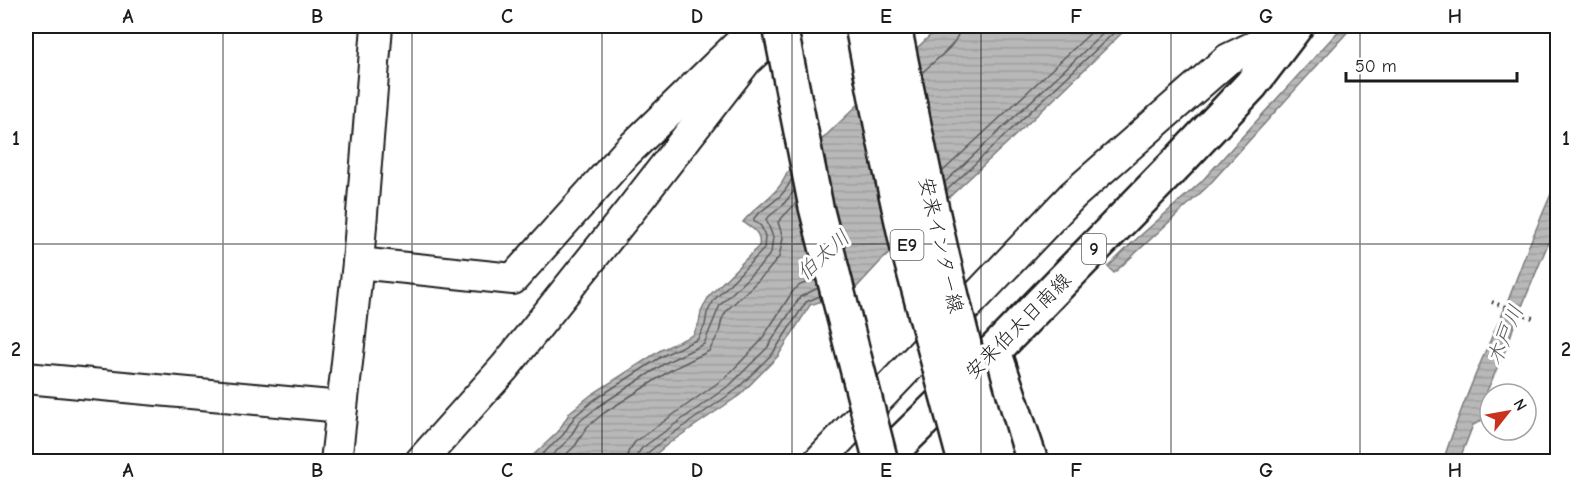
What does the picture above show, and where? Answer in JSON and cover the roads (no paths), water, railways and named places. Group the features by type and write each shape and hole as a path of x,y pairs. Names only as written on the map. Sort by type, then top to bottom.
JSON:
{"main road":[{"name":"E9","path":"849,26 897,253 952,462"},
{"name":"E9","path":"862,26 908,249 965,462"},
{"name":"安来インター線","path":"894,26 917,143 963,339 997,462"},
{"name":"安来伯太日南線","path":"881,462 994,351 1251,85 1295,26"},
{"path":"757,35 816,207 881,462"},
{"path":"994,351 1031,462"}],"street":[{"path":"336,462 357,263 377,26"},
{"path":"818,462 1073,195 1228,59 1295,26"},
{"path":"357,263 513,279 627,152 757,35"},
{"path":"420,462 513,358 630,212 757,35"},
{"path":"26,378 342,406"}],"water":[{"name":"伯太川","path":"940,26 1129,26 880,262 854,290 810,305 778,356 740,395 647,461 526,462 558,432 570,412 591,395 661,350 693,335 709,296 759,246 756,232 743,222 773,194 787,173"},
{"path":"1343,26 1353,26 1207,187 1114,273 1108,267 1201,182"},
{"path":"1557,180 1557,222 1520,311 1506,306"},
{"name":"木戸川","path":"1505,308 1518,313 1508,344 1491,382 1478,382 1478,422 1473,425 1459,461 1443,461 1457,422"}]}
